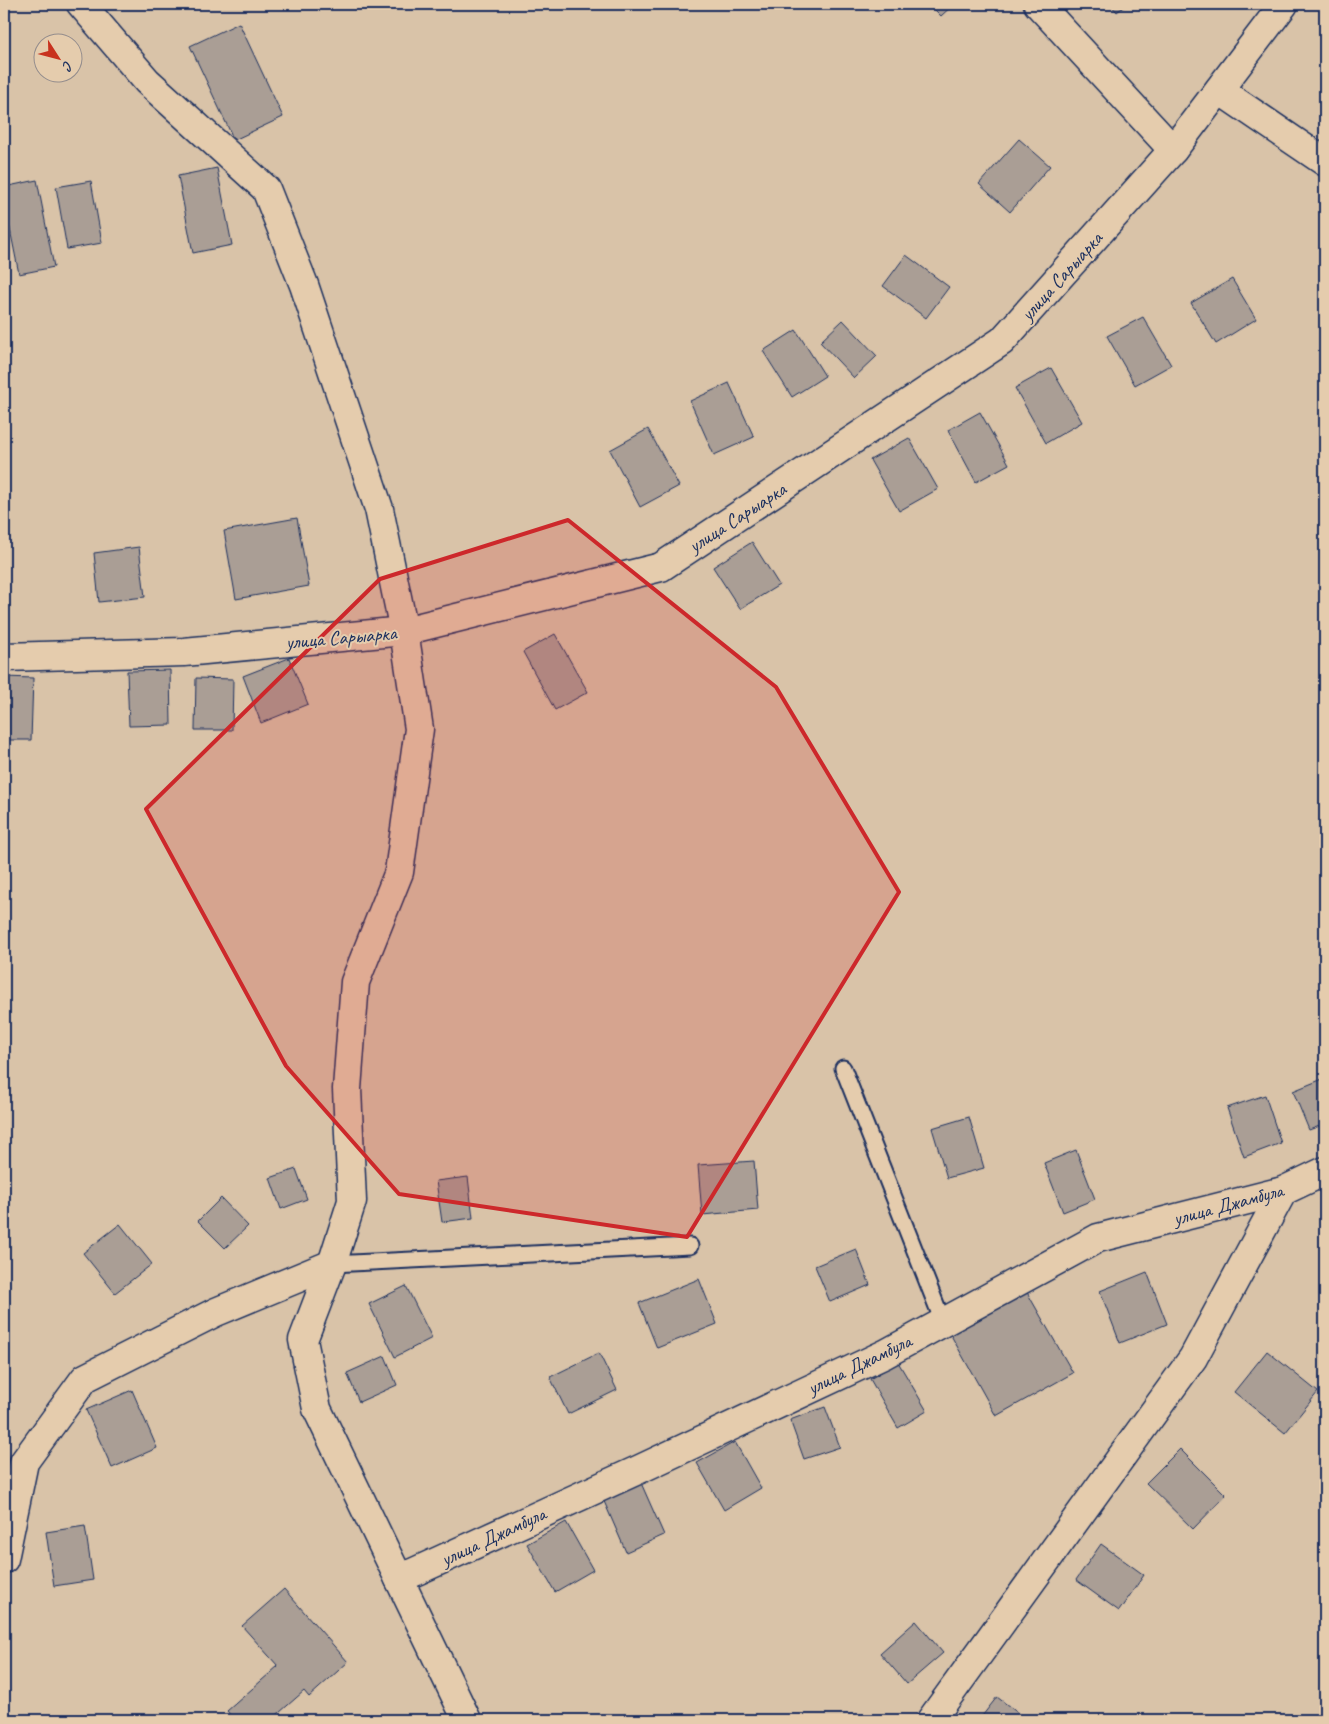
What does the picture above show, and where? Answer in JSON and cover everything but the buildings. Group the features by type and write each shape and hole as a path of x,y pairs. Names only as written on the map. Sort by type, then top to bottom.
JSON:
{"street":[{"path":"81,4 146,81 266,189 304,285 379,509 404,631 419,729 398,872 355,982 348,1089 352,1201 332,1264 303,1340 318,1409 467,1720"},
{"path":"1038,4 1173,150"},
{"name":"улица Сарыарка","path":"4,658 184,652 404,631 662,567 1002,341 1173,150 1284,4"},
{"path":"1219,90 1325,162"},
{"name":"улица Джамбула","path":"399,1579 885,1354 1098,1238 1283,1191 1325,1171"},
{"path":"931,1720 1193,1358 1283,1191"},
{"path":"4,1559 24,1462 85,1378 216,1312 332,1264"}],"lane":[{"path":"843,1068 943,1322"},
{"path":"332,1264 690,1246"}],"highlighted area":[{"path":"568,520 776,687 899,892 687,1237 399,1194 286,1066 146,809 380,579"}]}
